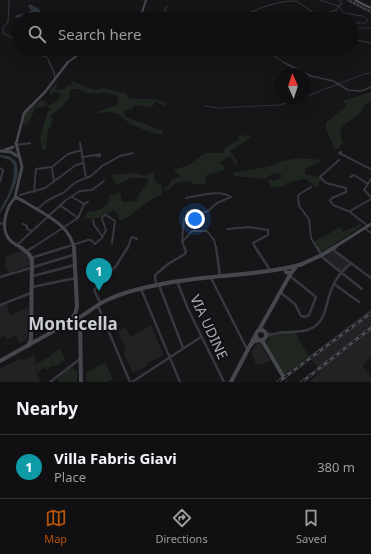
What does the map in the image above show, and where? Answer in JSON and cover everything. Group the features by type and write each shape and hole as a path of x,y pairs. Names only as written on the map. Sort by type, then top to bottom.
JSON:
{"main road":[{"path":"355,0 371,8"}],"street":[{"path":"9,0 8,22 3,28 3,33 12,38"},
{"path":"142,12 146,0"},
{"path":"331,12 338,10 338,6 342,4 339,0"},
{"path":"252,12 265,5 294,1 312,12"},
{"path":"165,12 167,6"},
{"path":"359,40 371,43"},
{"path":"43,56 47,57 54,72 55,79"},
{"path":"12,151 15,146 24,113 45,92 68,62 76,56"},
{"path":"274,56 311,76 331,81 349,91 371,88"},
{"path":"80,142 86,178"},
{"path":"1,151 30,143"},
{"path":"15,146 22,168 18,195"},
{"path":"34,192 36,169 52,167 68,154 82,150"},
{"path":"1,151 12,151 17,154"},
{"path":"1,151 17,154"},
{"path":"341,152 339,154 371,169"},
{"path":"36,209 48,200 63,193 76,182 86,178 119,156 133,153"},
{"path":"83,157 96,155"},
{"path":"339,160 320,177 326,183 346,188 346,192 330,200 333,205 349,211 367,226 371,233"},
{"path":"28,346 30,339 32,292 31,258 26,252 3,238 1,223 12,200 18,195 45,188 76,164 83,163"},
{"path":"52,167 54,182"},
{"path":"0,168 3,170 0,182"},
{"path":"350,177 354,175 368,184"},
{"path":"349,211 371,198 364,190 371,179"},
{"path":"16,246 60,205 81,190 92,190 104,182"},
{"path":"311,187 298,195 298,205 308,217 311,238 321,256 362,289"},
{"path":"183,348 157,284 155,275 168,264 185,254 186,252 182,242 184,219 208,212 218,203 227,200 231,196 227,194 215,194 186,198"},
{"path":"18,195 63,228 74,244 81,382"},
{"path":"72,197 84,204"},
{"path":"26,252 78,218 84,204 88,202"},
{"path":"60,205 78,218"},
{"path":"31,258 90,240 96,244 99,243 106,230 102,218 105,215 108,215 115,221 112,243"},
{"path":"93,220 94,225 102,236"},
{"path":"23,224 27,226 27,229 32,231"},
{"path":"283,376 262,336 262,322 288,273 294,268 321,256 367,226"},
{"path":"227,229 245,227 268,230 268,235 253,243 270,270"},
{"path":"182,242 192,231 208,231 217,251 220,276"},
{"path":"137,239 133,237 131,238 128,249 102,283 94,290 131,382 201,337"},
{"path":"332,249 371,278"},
{"path":"0,278 32,266 74,255"},
{"path":"231,382 254,341 262,336 282,331 313,328 325,312 334,284 341,272 351,263"},
{"path":"32,277 75,265"},
{"path":"0,361 99,304 157,284 277,269 288,273 317,299 310,315 304,317 300,315 295,304 279,292"},
{"path":"211,277 248,350"},
{"path":"32,287 76,278"},
{"name":"VIA UDINE","path":"177,281 201,337 224,382"},
{"path":"334,284 359,302"},
{"path":"141,289 180,382"},
{"path":"0,305 32,292"},
{"path":"30,339 32,341 36,341"},
{"path":"50,382 80,359"}],"shaded area":[{"path":"30,4 39,9 40,12 30,12 31,10 28,6"},
{"path":"59,80 56,85 60,85 56,87 56,91 73,84 71,82 72,81 93,90 104,88 125,93 130,99 156,99 167,103 165,106 155,102 152,107 135,105 133,108 124,111 126,117 161,130 164,135 152,133 130,124 117,113 105,112 91,114 117,105 119,98 111,93 111,95 107,93 87,93 80,89 72,89 68,100 51,117 53,120 51,123 52,126 48,129 46,150 42,150 40,137 48,111 52,108 45,107 59,99 61,94 59,92 53,93 52,96 50,94 50,90"},
{"path":"371,92 371,102 365,104 360,113 345,124 341,130 343,143 337,149 334,149 326,123 347,105 343,101"},
{"path":"42,100 49,104 42,107 36,107 28,124 21,125 27,111"},
{"path":"249,135 252,137 230,151 237,160 237,165 235,165 232,158 227,157 220,163 225,166 224,170 207,175 205,177 207,182 201,185 191,183 191,181 176,183 165,192 164,187 168,186 172,180 181,176 173,170 189,165 205,153 222,153 226,147 239,140 239,136"},
{"path":"0,155 10,157 16,162 18,170 14,189 0,214 11,188 14,166 10,160 0,157"},
{"path":"299,158 323,160 305,169 305,174 320,178 322,181 319,182 317,188 307,180 302,179 288,183 284,186 271,188 268,180 276,180 283,176 278,173 268,176 267,179 233,176 235,171 238,172 272,166 278,162"},
{"path":"154,171 155,173 153,175 157,184 162,185 162,194 152,199 124,220 119,220 118,214 113,210 108,214 103,214 100,218 84,219 88,211 96,211 101,209 108,203 109,195 117,194 119,191 122,202 138,201 137,197 149,180 147,178 129,178 116,185 111,175 136,173 146,176"},
{"path":"360,224 362,226 322,252 314,242 340,227 343,232"},
{"path":"21,251 27,254 31,259 31,265 8,273 7,269 5,268 6,256"},
{"path":"334,251 349,263 341,271 324,257"},
{"path":"6,302 10,315 29,307 27,339 19,344 16,335 7,340 5,335 0,338 0,305"},
{"path":"371,309 371,356 363,366 371,377 371,382 309,382 320,372 309,356"},
{"path":"151,325 164,355 147,363 147,366 133,373 123,352 126,350 118,331 125,327 131,337"},
{"path":"283,332 296,332 301,344 309,356 284,375 268,346 267,341 270,337"},
{"path":"257,343 261,344 270,360 260,365 256,364 251,352"},
{"path":"60,349 65,360 46,370 45,367 37,373 36,364"},
{"path":"35,355 36,371 41,382 0,382 0,369 19,359 25,360"},
{"path":"105,362 113,379 108,382 87,382 86,373"},
{"path":"70,368 77,371 77,382 59,382 57,379"}],"waterway":[{"path":"319,0 339,6 343,12"},
{"path":"359,15 363,16 368,20 366,23 359,23"},
{"path":"359,28 371,28"},
{"path":"311,95 364,74 371,73"},
{"path":"205,106 217,108 282,104"}],"tunnel":[{"path":"283,376 286,382"}],"railway":[{"path":"348,0 371,12"},
{"path":"278,382 371,313"},
{"path":"302,382 371,328"}],"place":[{"name":"Villa Fabris Giavi","path":"99,291"}],"district":[{"name":"Monticella","path":"73,324"}]}
